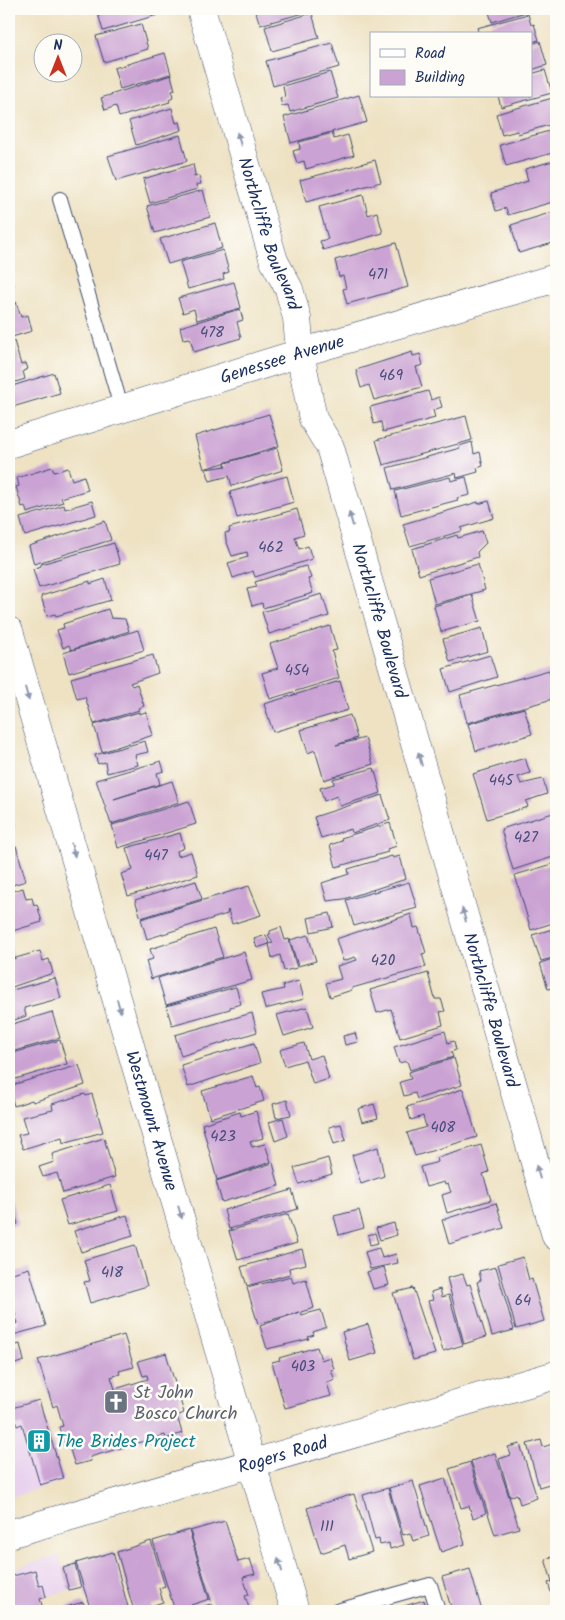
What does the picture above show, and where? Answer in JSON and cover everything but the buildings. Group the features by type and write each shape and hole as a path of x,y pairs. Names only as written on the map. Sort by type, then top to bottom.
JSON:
{"street":[{"name":"Northcliffe Boulevard","path":"201,9 274,261 289,289 297,318 300,353 313,419 330,447 556,1236"},
{"name":"Genessee Avenue","path":"9,444 300,353 556,278"},
{"name":"Westmount Avenue","path":"9,631 252,1464 260,1499 295,1611"},
{"name":"Rogers Road","path":"9,1534 556,1375"}],"lane":[{"path":"60,199 122,410"},
{"path":"337,1611 430,1584 438,1611"}],"shaded area":[{"path":"9,1292 18,1323 9,1326"},
{"path":"39,1400 64,1481 9,1498 9,1431 18,1428 12,1408"},
{"path":"59,1555 69,1590 9,1608 9,1570"}],"place":[{"name":"St John Bosco Church","path":"116,1402"},
{"name":"The Brides Project","path":"39,1441"}]}
